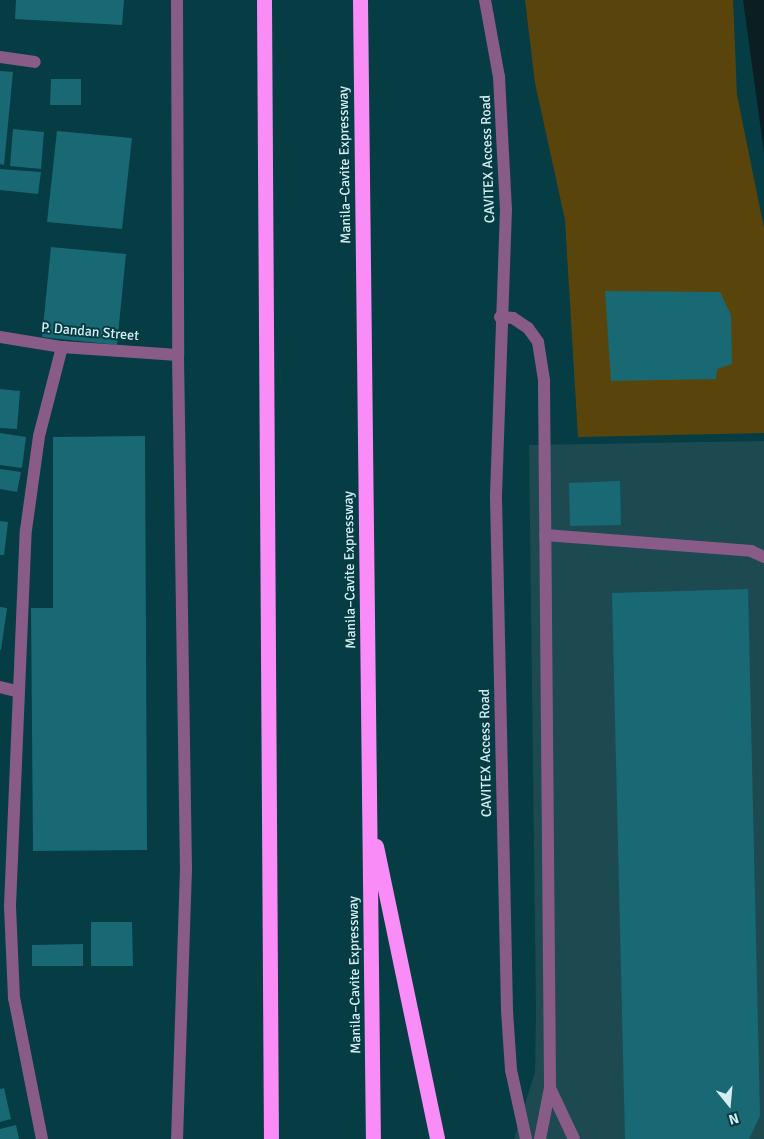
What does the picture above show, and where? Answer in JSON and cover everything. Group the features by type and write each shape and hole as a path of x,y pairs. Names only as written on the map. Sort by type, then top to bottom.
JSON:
{"highway":[{"path":"264,0 271,1139"},
{"name":"Manila–Cavite Expressway","path":"360,0 373,1139"},
{"path":"369,813 437,1139"}],"street":[{"path":"177,0 178,355 186,869 177,1139"},
{"name":"CAVITEX Access Road","path":"484,0 499,77 505,156 496,497 507,1011 511,1070 526,1139"},
{"path":"0,58 35,62"},
{"path":"500,317 513,318 528,328 542,361 550,1088 540,1139"},
{"name":"P. Dandan Street","path":"0,336 62,347 178,355"},
{"path":"42,1139 14,998 10,906 16,691 31,487 62,347"},
{"path":"545,536 751,552 764,557"},
{"path":"0,687 16,691"},
{"path":"550,1088 574,1139"}],"shaded area":[{"path":"525,0 733,0 737,95 764,228 764,433 578,437 565,220 535,83"},
{"path":"743,0 764,0 764,153 756,94"},
{"path":"764,441 764,1139 514,1139 535,1072 536,1011 529,445"}],"building":[{"path":"16,0 124,0 122,25 15,19"},
{"path":"0,71 13,72 4,165 0,164"},
{"path":"51,79 81,79 81,105 50,105"},
{"path":"13,129 44,132 41,169 10,166"},
{"path":"57,131 132,138 122,229 47,222"},
{"path":"0,169 41,172 38,194 0,190"},
{"path":"51,247 126,254 117,345 42,337"},
{"path":"605,291 720,292 731,315 732,364 717,369 716,379 611,381"},
{"path":"0,389 20,391 17,429 0,428"},
{"path":"0,433 26,437 22,468 0,465"},
{"path":"145,436 147,850 33,851 31,608 53,608 53,437"},
{"path":"0,469 21,472 17,492 0,489"},
{"path":"620,481 621,525 570,526 569,483"},
{"path":"0,521 8,522 4,555 0,555"},
{"path":"748,589 760,1116 749,1139 625,1139 612,593"},
{"path":"0,607 7,608 1,650 0,650"},
{"path":"91,922 132,922 133,966 91,966"},
{"path":"83,944 83,966 32,966 32,945"},
{"path":"4,1088 11,1119 0,1122 0,1089"},
{"path":"16,1125 19,1139 0,1139 0,1129"}]}
